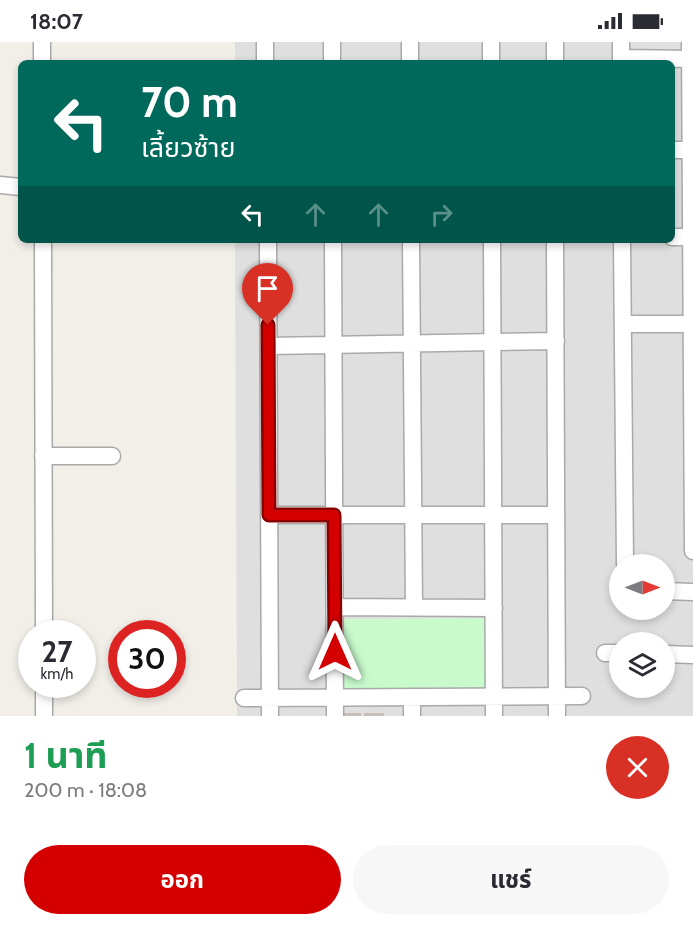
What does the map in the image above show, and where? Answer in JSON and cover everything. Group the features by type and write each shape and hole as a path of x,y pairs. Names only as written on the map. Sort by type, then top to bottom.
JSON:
{"street":[{"path":"42,42 42,60"},
{"path":"265,42 266,60"},
{"path":"332,42 332,60"},
{"path":"410,42 410,60"},
{"path":"491,42 491,60"},
{"path":"555,42 555,60"},
{"path":"690,42 692,59 693,551"},
{"path":"621,54 692,59"},
{"path":"675,150 691,150"},
{"path":"0,185 18,187"},
{"path":"675,237 692,237"},
{"path":"43,243 44,620"},
{"path":"268,243 270,716"},
{"path":"333,243 335,716"},
{"path":"411,243 414,608"},
{"path":"492,243 494,716"},
{"path":"555,243 557,716"},
{"path":"622,243 625,554"},
{"path":"623,324 692,324"},
{"path":"269,346 556,341"},
{"path":"43,456 112,456"},
{"path":"269,515 556,514"},
{"path":"675,591 693,592"},
{"path":"334,607 494,608"},
{"path":"675,654 693,655"},
{"path":"244,698 582,696"},
{"path":"412,697 412,716"},
{"path":"44,698 44,716"}],"shaded area":[{"path":"235,42 693,42 693,716 237,716 235,243 675,243 675,60 235,60"}],"green space":[{"path":"486,618 486,688 343,688 342,619"}],"building":[{"path":"342,713 361,713 361,716 342,716"},
{"path":"364,713 384,713 384,716 364,716"}],"route":[{"path":"268,325 269,515 334,515 335,652"}]}
